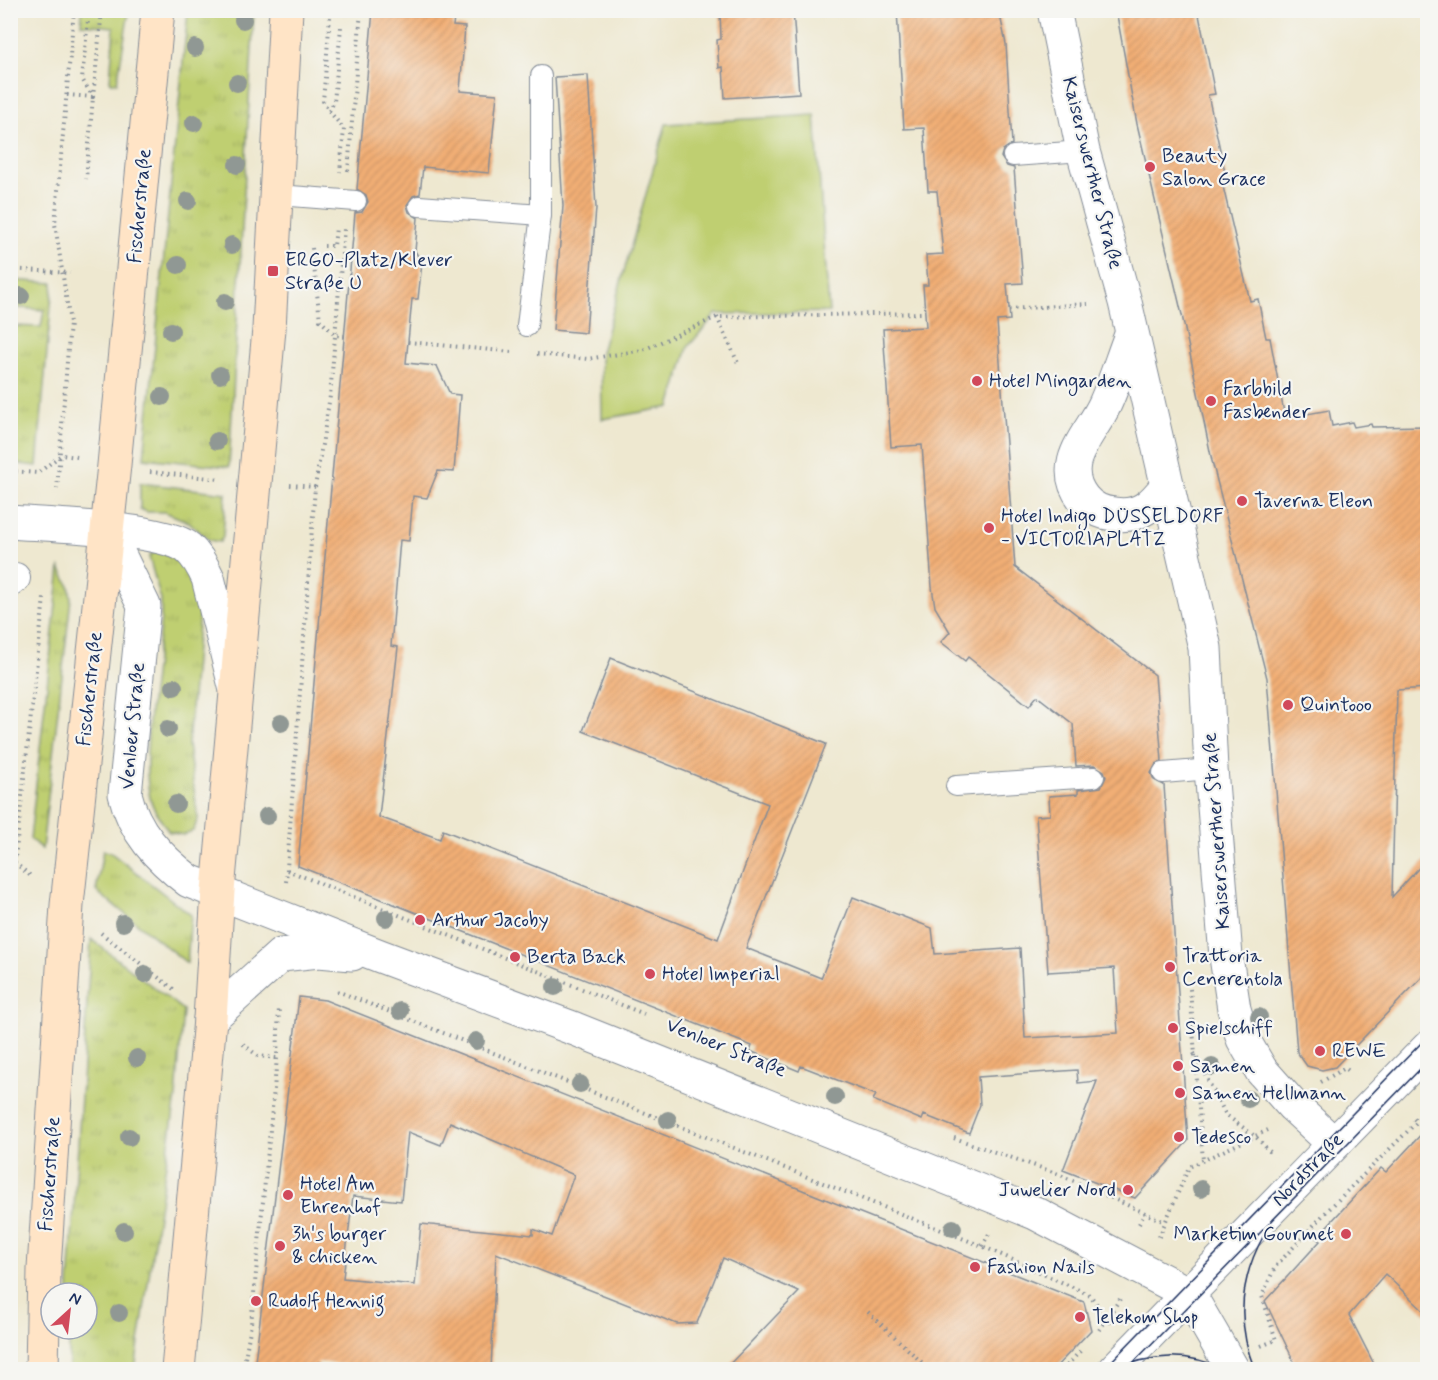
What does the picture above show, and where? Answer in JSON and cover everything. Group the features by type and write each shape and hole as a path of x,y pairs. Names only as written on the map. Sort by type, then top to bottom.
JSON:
{"main road":[{"name":"Fischerstraße","path":"42,1370 44,1269 66,913 107,530 158,10"},
{"path":"178,1370 210,1019 218,891 258,471 278,195 286,10"}],"street":[{"name":"Kaiserswerther Straße","path":"1054,10 1083,151 1125,302 1205,648 1211,769 1226,957 1234,1009 1243,1039 1261,1070 1293,1106 1333,1143"},
{"path":"1131,335 1105,405 1074,456 1072,471 1076,489 1088,504 1104,513 1129,516 1150,507 1167,486"},
{"path":"10,522 160,536 177,542 194,554 208,578 237,696"},
{"name":"Venloer Straße","path":"107,530 144,606 125,794 130,815 164,862 189,881 575,1029 980,1189 1035,1213 1189,1294"},
{"name":"Venloer Straße","path":"210,1019 281,955 319,951 380,956"},
{"name":"Nordstraße","path":"1114,1370 1428,1048"},
{"path":"1189,1294 1233,1370"}],"lane":[{"path":"527,326 541,215 541,76"},
{"path":"1013,156 1083,151"},
{"path":"278,195 351,201"},
{"path":"419,206 541,215"},
{"path":"1163,773 1211,769"},
{"path":"956,786 1094,777"}],"path":[{"path":"57,492 70,323 55,224 74,10"},
{"path":"89,10 82,79 93,96"},
{"path":"86,179 102,10"},
{"path":"286,882 315,487 324,441 351,201 361,10"},
{"path":"330,17 323,101 344,129"},
{"path":"329,111 334,102 341,27"},
{"path":"67,94 93,96"},
{"path":"311,244 320,320 335,335 345,336"},
{"path":"324,246 334,246"},
{"path":"10,269 70,273"},
{"path":"1009,309 1125,302"},
{"path":"532,354 588,359 643,350 717,317 925,313"},
{"path":"717,317 738,363"},
{"path":"408,342 520,353"},
{"path":"10,471 38,473 61,455 83,457"},
{"path":"142,471 227,480"},
{"path":"288,485 315,487"},
{"path":"10,904 44,593"},
{"path":"10,859 35,880"},
{"name":"Venloer Straße","path":"287,870 652,1018"},
{"path":"100,932 184,998"},
{"path":"327,987 982,1246 1090,1295 1114,1327"},
{"path":"1190,989 1203,1161"},
{"path":"243,1370 251,1324 277,1058 279,996"},
{"path":"1194,1053 1226,1115 1256,1137 1275,1157"},
{"path":"258,1056 277,1058"},
{"path":"1264,1345 1276,1340 1262,1296 1275,1267 1327,1211 1417,1122 1410,1116"},
{"path":"1158,1239 1189,1167 1256,1137 1274,1126"},
{"path":"951,1137 1056,1173 1165,1222"},
{"path":"1053,1179 1056,1173"},
{"path":"1139,1224 1145,1213"},
{"path":"982,1246 992,1229"},
{"path":"1080,1290 1084,1281"},
{"path":"868,1312 930,1370"}],"green space":[{"path":"82,11 129,11 117,83 110,82 114,27 81,24"},
{"path":"188,11 254,11 229,467 144,458"},
{"path":"815,115 829,312 716,314 688,347 670,407 602,419 601,352 666,124"},
{"path":"11,280 53,283 37,466 11,463 10,326 41,327 44,310 11,307"},
{"path":"140,483 226,493 223,537 220,542 209,540 189,522 165,512 147,512 140,509"},
{"path":"155,551 160,551 188,567 200,600 188,745 198,819 193,831 183,835 169,832 152,804 148,787 148,741 161,618 161,600 149,557"},
{"path":"60,568 69,585 71,598 42,849 30,839"},
{"path":"103,850 111,853 191,915 187,963 96,891"},
{"path":"91,939 183,1010 176,1097 135,1369 69,1369 69,1341 99,1341 99,1281 69,1281"}],"building":[{"path":"373,10 455,10 453,26 465,27 460,91 497,94 489,173 423,167 420,194 413,196 407,205 409,212 418,218 415,251 422,263 418,299 412,299 406,363 437,366 450,394 460,395 454,472 438,471 427,498 413,496 409,541 400,540 391,646 398,647 379,817 440,839 443,830 718,939 768,804 583,731 611,658 826,744 746,948 821,978 853,897 932,928 935,954 1020,948 1025,1038 1118,1033 1114,968 1048,972 1036,816 1050,815 1049,796 1078,794 1078,790 1101,787 1106,777 1104,771 1094,765 1076,766 1073,724 1037,696 1029,706 968,657 965,661 941,642 950,632 935,607 932,587 922,445 891,447 883,329 926,327 923,285 928,285 926,255 943,254 937,191 928,191 924,128 904,129 897,10 999,10 1006,44 1012,144 1003,150 1001,157 1007,166 1014,168 1023,283 1007,284 1010,320 997,321 1015,567 1155,675 1162,761 1156,764 1151,773 1154,780 1164,785 1188,1141 1135,1198 1063,1170 1097,1081 1078,1083 1077,1070 978,1077 980,1105 969,1133 924,1115 922,1120 873,1100 876,1095 801,1066 799,1071 750,1051 752,1046 298,866 355,213 362,212 368,202 366,195 357,189"},
{"path":"720,10 793,10 799,93 725,98 723,67 719,68 717,40 721,39"},
{"path":"1116,10 1198,10 1215,94 1208,95 1226,177 1221,178 1250,301 1258,299 1266,338 1270,338 1285,418 1329,410 1332,426 1352,422 1354,427 1371,424 1372,427 1428,426 1428,688 1397,690 1392,897 1428,858 1428,971 1335,1067 1322,1070 1307,1066 1297,1052 1267,678 1212,461 1182,315 1137,124"},
{"path":"588,75 596,208 586,333 553,330 563,206 555,77"},
{"path":"299,997 325,1000 1084,1302 1091,1330 1053,1370 724,1370 799,1292 723,1258 697,1323 677,1324 496,1253 491,1370 389,1370 318,1362 317,1370 254,1370","holes":["450,1122 574,1175 552,1236 533,1229 533,1235 421,1224 415,1285 343,1278 353,1196 401,1201 408,1132 441,1145"]},
{"path":"1428,1127 1428,1315 1385,1274 1349,1315 1377,1370 1298,1370 1265,1301 1320,1241 1316,1238 1381,1168 1386,1172"}],"tram line":[{"path":"1103,1370 1428,1036"},
{"path":"1126,1370 1428,1061"},
{"path":"1255,1370 1245,1336 1243,1301 1250,1268 1264,1235"},
{"path":"1115,1370 1142,1360 1170,1357 1198,1360 1225,1370"}],"place":[{"name":"Beauty Salon Grace","path":"1150,167"},
{"name":"ERGO-Platz/Klever Straße U","path":"273,271"},
{"name":"Hotel Mingarden","path":"977,381"},
{"name":"Farbbild Fasbender","path":"1211,401"},
{"name":"Taverna Eleon","path":"1242,501"},
{"name":"Hotel Indigo DÜSSELDORF - VICTORIAPLATZ","path":"989,528"},
{"name":"Quintooo","path":"1288,705"},
{"name":"Arthur Jacoby","path":"420,920"},
{"name":"Berta Back","path":"515,957"},
{"name":"Trattoria Cenerentola","path":"1170,967"},
{"name":"Hotel Imperial","path":"650,974"},
{"name":"Spielschiff","path":"1173,1028"},
{"name":"REWE","path":"1320,1051"},
{"name":"Samen","path":"1178,1066"},
{"name":"Samen Hellmann","path":"1180,1093"},
{"name":"Tedesco","path":"1179,1137"},
{"name":"Juwelier Nord","path":"1128,1190"},
{"name":"Hotel Am Ehrenhof","path":"288,1195"},
{"name":"Marketim Gourmet","path":"1346,1234"},
{"name":"3h's burger & chicken","path":"280,1246"},
{"name":"Fashion Nails","path":"975,1267"},
{"name":"Rudolf Hennig","path":"256,1301"},
{"name":"Telekom Shop","path":"1080,1317"}]}
